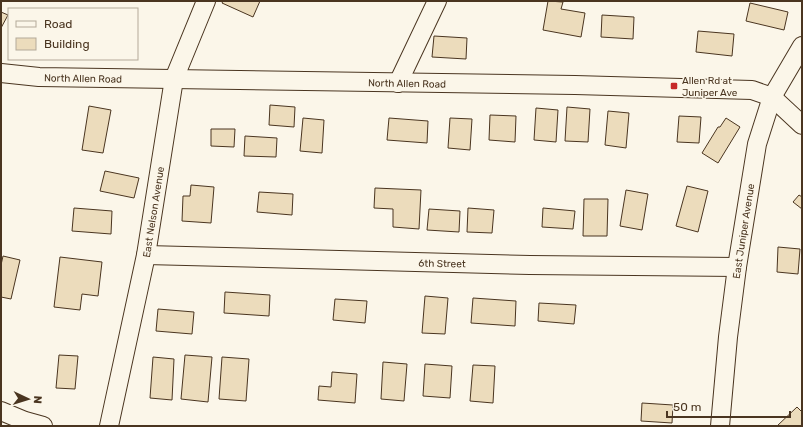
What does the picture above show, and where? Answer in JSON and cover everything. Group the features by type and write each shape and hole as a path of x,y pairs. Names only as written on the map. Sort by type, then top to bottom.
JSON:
{"street":[{"name":"East Nelson Avenue","path":"108,426 146,255 174,79 206,1"},
{"path":"398,83 437,1"},
{"name":"East Juniper Avenue","path":"720,426 728,337 737,267 757,144 772,97 802,46"},
{"name":"North Allen Road","path":"1,73 39,77 575,85 752,90 772,97 802,125"},
{"name":"6th Street","path":"146,255 530,265 737,267"},
{"path":"1,411 25,421 43,426"}],"building":[{"path":"223,1 260,1 253,17 222,3"},
{"path":"548,1 563,2 561,9 585,13 581,37 543,30"},
{"path":"750,3 788,12 784,30 746,21"},
{"path":"1,12 8,15 1,28"},
{"path":"602,15 634,17 633,39 601,37"},
{"path":"698,31 734,34 732,56 696,52"},
{"path":"434,36 467,38 466,59 432,57"},
{"path":"270,105 295,107 294,127 269,125"},
{"path":"89,106 111,110 103,153 82,150"},
{"path":"567,107 590,109 588,142 565,141"},
{"path":"536,108 558,110 556,142 534,140"},
{"path":"608,111 629,113 626,148 605,145"},
{"path":"490,115 516,116 515,142 489,140"},
{"path":"679,116 701,117 699,143 677,142"},
{"path":"303,118 324,120 322,153 300,151"},
{"path":"389,118 428,121 427,143 387,140"},
{"path":"450,118 472,119 470,150 448,148"},
{"path":"726,118 740,127 718,163 702,153 718,127 720,127"},
{"path":"211,129 235,129 234,147 211,146"},
{"path":"245,136 277,138 276,157 244,156"},
{"path":"105,171 139,178 134,198 100,191"},
{"path":"191,185 214,187 211,223 182,221 183,196 190,196"},
{"path":"687,186 708,191 698,232 676,226"},
{"path":"375,188 421,190 419,229 393,227 393,209 374,208"},
{"path":"626,190 648,194 642,230 620,226"},
{"path":"259,192 293,194 292,215 257,212"},
{"path":"799,195 802,197 802,209 793,202"},
{"path":"584,199 608,199 607,236 583,236"},
{"path":"74,208 112,211 111,234 72,231"},
{"path":"468,208 494,210 492,233 467,232"},
{"path":"543,208 575,211 573,229 542,227"},
{"path":"429,209 460,211 459,232 427,230"},
{"path":"778,247 800,249 798,274 777,272"},
{"path":"3,256 20,260 11,299 1,297 1,265"},
{"path":"60,257 102,262 98,296 82,294 80,310 54,307"},
{"path":"225,292 270,295 269,316 224,313"},
{"path":"425,296 448,298 445,334 422,333"},
{"path":"473,298 516,301 515,326 471,323"},
{"path":"335,299 367,301 365,323 333,320"},
{"path":"539,303 576,305 574,324 538,321"},
{"path":"158,309 194,312 192,334 156,331"},
{"path":"59,355 78,356 75,389 56,388"},
{"path":"185,355 212,357 208,402 181,399"},
{"path":"153,357 174,359 172,400 150,398"},
{"path":"222,357 249,359 246,401 219,399"},
{"path":"383,362 407,364 404,401 381,399"},
{"path":"425,364 452,366 450,398 423,396"},
{"path":"473,365 495,366 493,403 470,401"},
{"path":"332,372 357,374 355,403 318,400 319,386 331,387"},
{"path":"642,403 673,405 672,423 641,421"},
{"path":"797,407 802,412 802,426 777,426"}],"place":[{"name":"Allen Rd at Juniper Ave","path":"674,86"}]}
